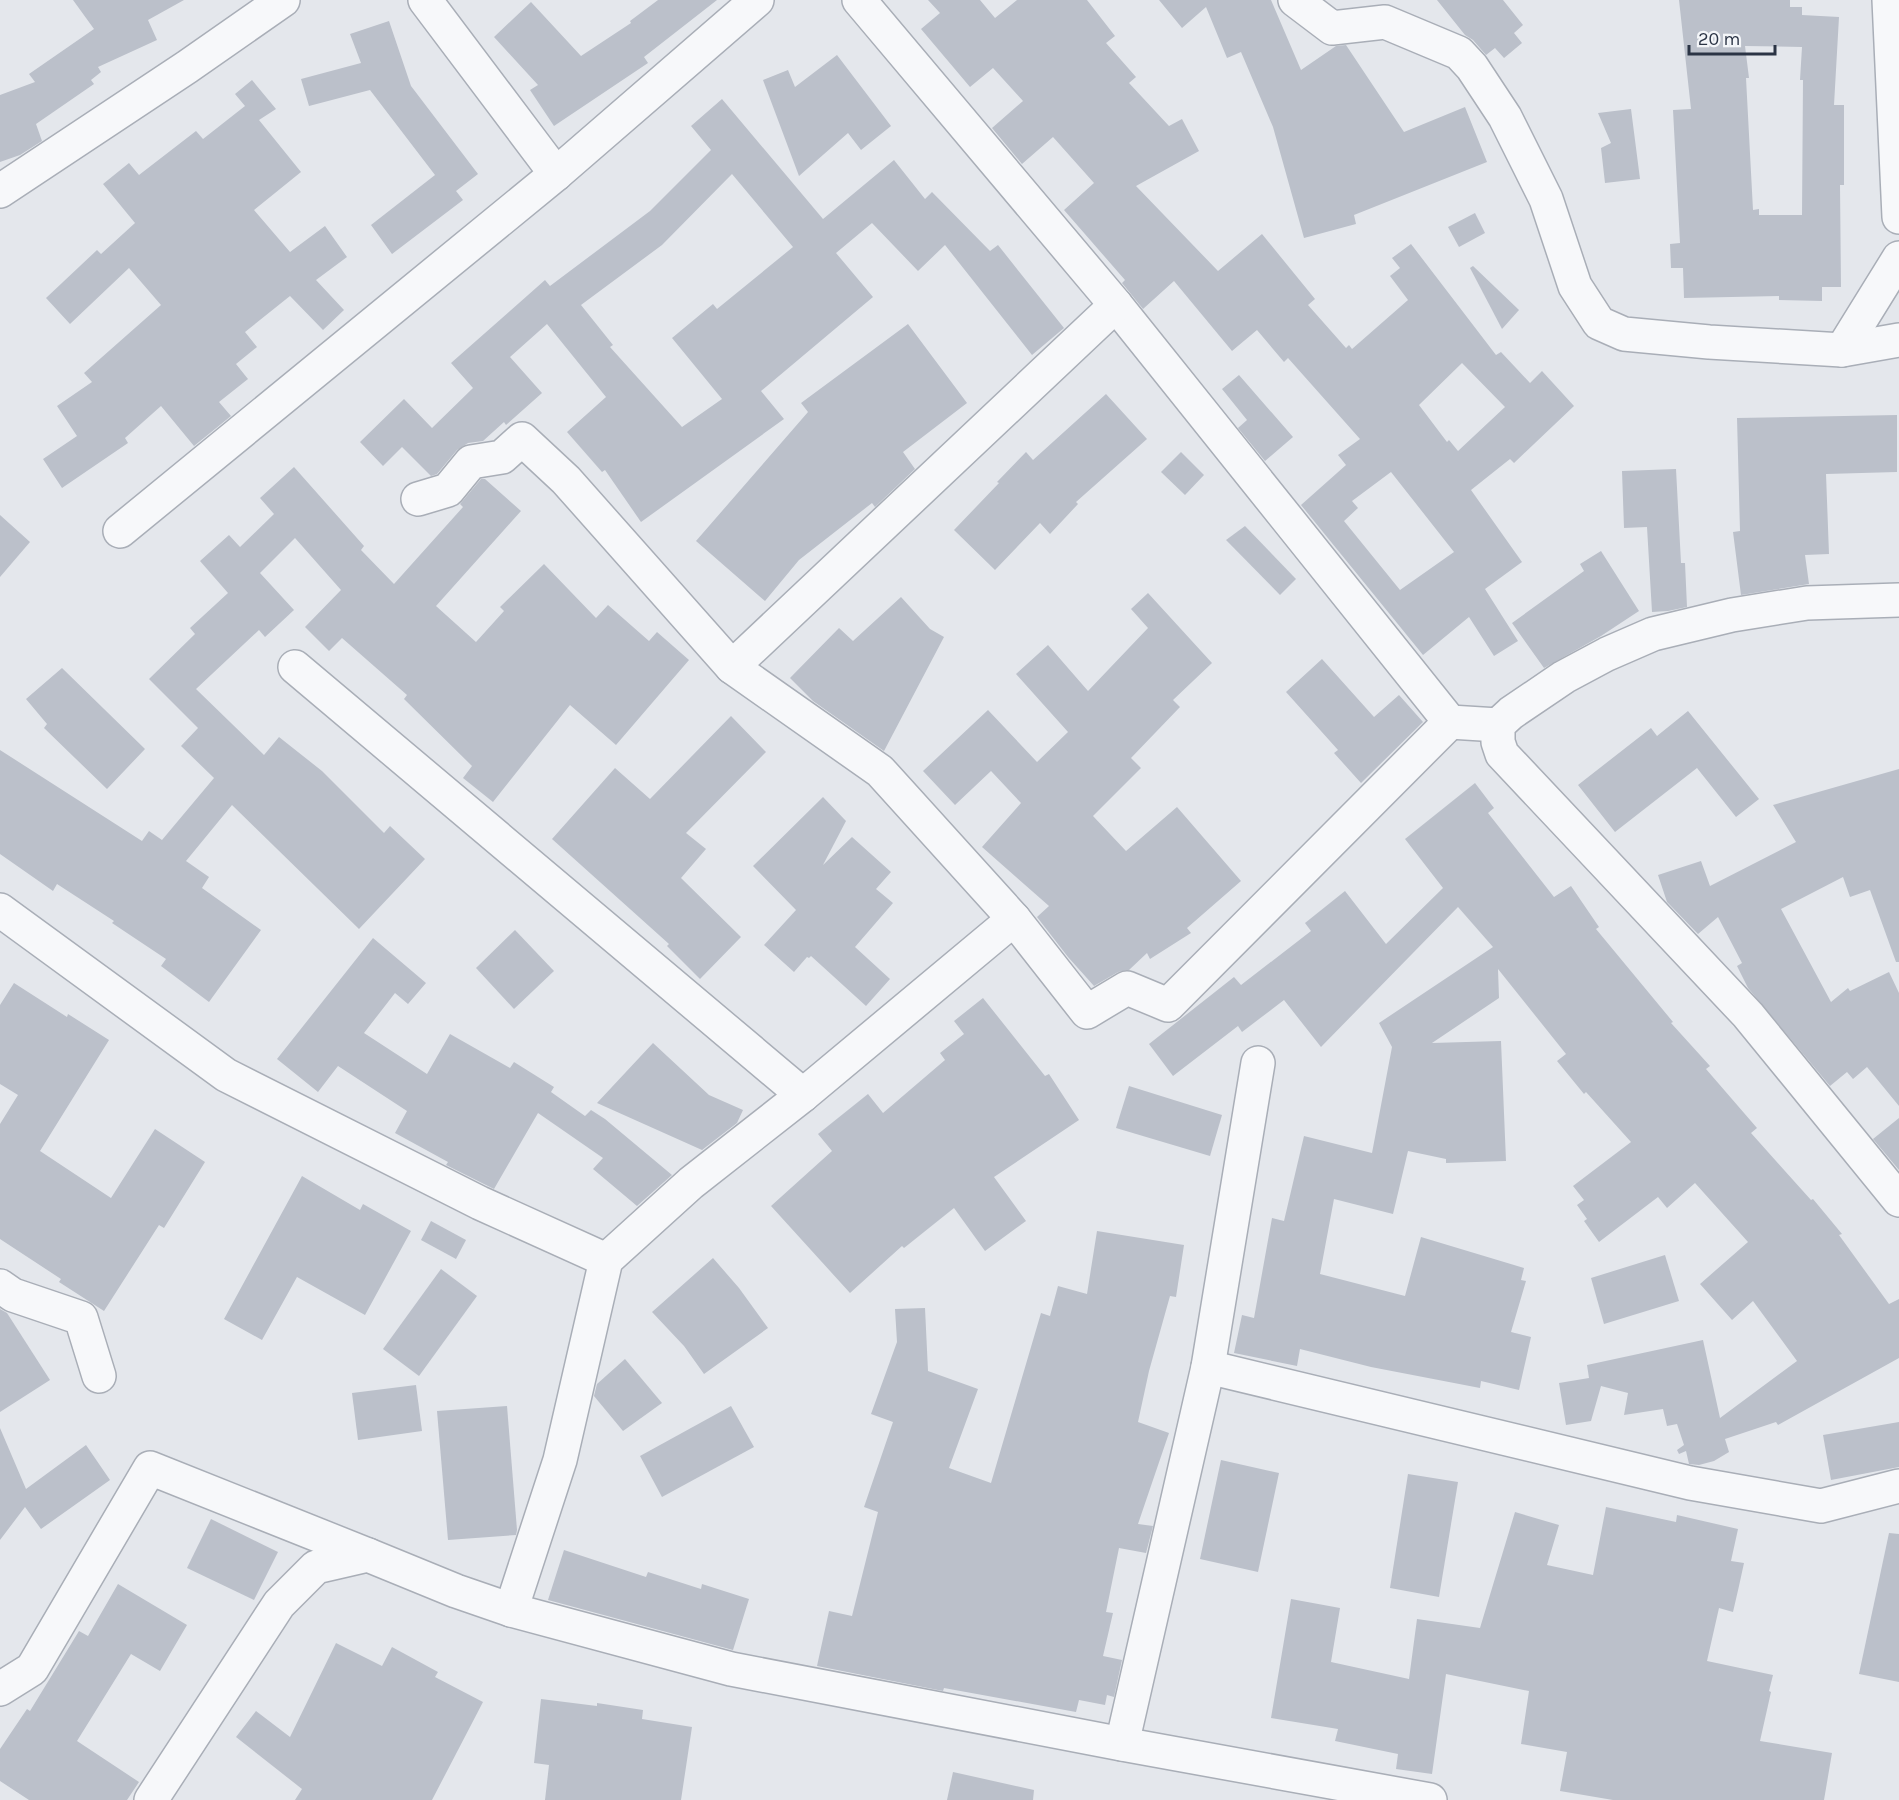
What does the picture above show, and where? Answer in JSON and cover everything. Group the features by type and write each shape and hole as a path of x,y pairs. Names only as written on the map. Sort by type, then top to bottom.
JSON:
{"street":[{"path":"0,191 188,67 283,0"},
{"path":"425,0 556,174"},
{"path":"120,531 556,174 757,0"},
{"path":"859,0 1116,305 1450,722 1498,725 1511,713 1564,677 1607,654 1653,634 1732,615 1808,603 1899,600"},
{"path":"1295,0 1332,28 1385,22 1459,53 1472,67 1505,117 1546,199 1575,286 1599,323 1624,334 1842,350 1899,340"},
{"path":"1888,0 1899,217"},
{"path":"1842,350 1899,258"},
{"path":"732,667 1116,305"},
{"path":"418,499 448,490 471,462 502,457 522,439 566,480 732,667 880,771 1014,919 1087,1012 1127,988 1168,1005 1450,722"},
{"path":"295,667 803,1095"},
{"path":"1498,725 1498,742 1502,754 1748,1015 1899,1200"},
{"path":"0,910 226,1075 480,1203 606,1260"},
{"path":"512,1610 560,1460 606,1260 691,1183 803,1095 1014,919"},
{"path":"1122,1744 1208,1367 1258,1063"},
{"path":"0,1286 13,1295 81,1318 99,1376"},
{"path":"1208,1367 1690,1483 1821,1506 1899,1486"},
{"path":"0,1689 32,1669 150,1468 456,1591 512,1610 731,1669 1430,1800"},
{"path":"152,1800 279,1604 316,1567 368,1555"}],"building":[{"path":"73,0 184,0 148,20 157,40 98,67 101,72 91,80 94,84 36,124 42,141 20,155 0,162 0,95 35,82 29,74 94,29"},
{"path":"658,0 717,0 644,57 648,63 554,126 530,90 538,85 494,37 531,2 581,56 631,23 630,21"},
{"path":"928,0 980,0 995,18 1017,0 1087,0 1115,36 1106,43 1136,77 1129,83 1169,126 1182,119 1199,151 1136,186 1218,271 1262,234 1315,299 1308,305 1346,348 1349,345 1352,349 1408,300 1390,276 1400,268 1392,258 1411,244 1496,355 1501,352 1530,383 1542,371 1574,406 1514,463 1510,459 1471,490 1522,562 1485,589 1518,641 1494,656 1469,617 1423,655 1301,505 1346,465 1338,455 1360,439 1288,358 1284,362 1257,330 1232,351 1174,281 1143,309 1122,283 1125,280 1064,210 1094,183 1053,137 1022,164 992,128 1023,101 993,68 970,87 921,29 940,13","holes":["1462,363 1505,407 1458,451 1449,440 1447,442 1419,405","1391,472 1454,552 1400,590 1344,521 1358,508 1352,501"]},
{"path":"1159,0 1271,0 1301,70 1336,46 1346,45 1404,132 1465,107 1487,162 1354,215 1356,224 1304,238 1273,127 1241,52 1227,58 1206,7 1182,28"},
{"path":"1437,0 1503,0 1523,25 1514,33 1522,43 1504,58 1495,48 1486,55 1473,40 1465,35"},
{"path":"1679,0 1790,0 1790,7 1802,7 1802,15 1839,17 1834,105 1844,105 1844,185 1840,185 1841,287 1822,287 1822,301 1779,300 1779,296 1684,298 1683,268 1671,268 1670,244 1680,243 1673,110 1691,109","holes":["1745,46 1802,47 1800,80 1803,80 1802,215 1759,215 1759,209 1753,210 1746,78 1749,78"]},
{"path":"389,21 411,86 478,174 456,191 463,200 392,254 371,225 435,175 370,90 309,106 301,79 361,63 350,34"},
{"path":"837,55 891,126 861,150 848,133 799,176 763,80 788,70 795,87"},
{"path":"252,80 276,109 259,120 301,172 254,210 290,252 325,226 347,257 316,280 344,310 323,330 290,296 245,332 257,347 236,364 248,379 219,402 231,416 194,446 161,406 125,438 128,443 62,488 43,459 77,436 57,406 92,382 84,373 161,305 129,268 70,324 46,298 97,250 101,254 135,223 103,184 129,163 139,175 196,131 203,139 245,106 235,94"},
{"path":"722,99 823,219 894,160 925,199 932,192 990,251 998,245 1064,328 1032,355 945,245 918,271 872,223 836,253 873,297 761,391 784,419 641,522 605,470 602,472 567,432 606,397 547,324 510,357 542,393 506,425 504,422 483,441 468,443 457,450 437,474 431,476 402,447 383,466 360,442 404,399 432,428 473,388 451,363 545,280 550,286 650,211 711,150 691,126","holes":["732,174 793,247 717,309 713,304 672,338 722,399 682,427 610,347 613,345 581,305 662,245"]},
{"path":"1631,109 1640,179 1605,183 1601,148 1611,143 1598,113"},
{"path":"1475,213 1485,233 1459,247 1448,227"},
{"path":"1473,266 1519,310 1502,329 1470,268"},
{"path":"908,324 967,403 903,452 915,469 875,507 872,503 799,560 765,601 696,541 808,412 801,403"},
{"path":"1239,375 1293,437 1265,461 1238,428 1247,420 1222,389"},
{"path":"1106,394 1147,439 1076,502 1078,504 1050,534 1040,523 995,570 954,530 1026,452 1033,460"},
{"path":"1897,415 1897,472 1826,474 1829,554 1805,555 1809,584 1741,595 1733,532 1740,531 1737,418"},
{"path":"1181,452 1204,475 1185,495 1161,472"},
{"path":"294,467 364,546 361,550 394,584 463,507 460,504 481,479 485,479 521,511 436,606 476,642 504,611 500,607 544,564 596,618 608,605 649,641 657,632 689,660 616,745 570,705 493,802 463,778 472,766 404,699 407,695 342,638 329,651 305,627 341,590 295,538 260,573 294,610 265,637 259,630 196,689 264,755 279,737 322,771 384,833 390,826 425,859 359,929 232,805 186,861 209,877 202,888 261,930 209,1002 161,966 166,959 112,923 114,921 57,884 53,891 0,854 0,750 142,841 149,831 162,840 214,778 181,746 198,728 149,679 195,634 190,628 228,593 200,561 229,535 240,547 274,514 260,498"},
{"path":"1676,469 1681,563 1685,563 1687,607 1652,612 1647,527 1624,528 1622,471"},
{"path":"0,515 30,542 0,577"},
{"path":"1245,526 1296,579 1280,595 1226,540"},
{"path":"1601,551 1639,611 1601,636 1544,668 1512,623 1584,571 1580,564"},
{"path":"1148,593 1212,663 1173,700 1180,707 1131,758 1141,768 1093,816 1126,851 1177,807 1241,881 1187,928 1191,933 1150,959 1147,953 1129,970 1118,972 1094,986 1037,917 1049,906 982,847 1021,803 991,771 955,805 923,771 988,710 1037,762 1068,732 1016,674 1048,645 1088,691 1148,628 1131,609"},
{"path":"901,597 930,629 944,637 884,751 813,701 790,678 839,628 853,641"},
{"path":"1322,659 1374,717 1399,695 1423,722 1361,783 1334,753 1338,750 1286,692"},
{"path":"62,668 145,749 107,789 44,728 47,724 26,699"},
{"path":"1688,711 1759,799 1736,817 1697,768 1615,832 1578,785 1651,728 1657,736"},
{"path":"731,716 766,752 686,833 706,849 681,878 741,937 700,979 667,946 669,944 552,839 615,768 650,799"},
{"path":"1899,769 1899,962 1896,962 1870,890 1850,897 1843,877 1781,909 1831,1002 1848,988 1850,991 1889,972 1899,993 1899,1106 1867,1067 1853,1079 1847,1072 1830,1086 1748,988 1737,966 1742,963 1718,917 1698,934 1667,902 1658,875 1701,861 1710,886 1796,842 1773,805"},
{"path":"1475,783 1494,808 1488,813 1554,897 1571,886 1599,927 1596,929 1673,1022 1671,1023 1710,1066 1706,1069 1757,1128 1751,1133 1811,1200 1813,1199 1842,1234 1839,1235 1889,1304 1899,1299 1899,1358 1778,1425 1776,1422 1725,1439 1729,1452 1714,1461 1699,1465 1689,1464 1686,1451 1679,1454 1677,1450 1684,1445 1677,1424 1667,1426 1663,1409 1624,1415 1628,1393 1601,1386 1591,1421 1566,1425 1559,1383 1589,1378 1587,1365 1703,1340 1720,1418 1797,1361 1753,1301 1732,1320 1700,1284 1748,1242 1695,1183 1667,1208 1658,1197 1599,1242 1584,1221 1587,1219 1577,1205 1584,1200 1573,1186 1631,1142 1586,1092 1584,1094 1557,1061 1566,1054 1498,969 1499,998 1432,1043 1501,1041 1506,1161 1446,1163 1446,1159 1408,1151 1393,1214 1334,1199 1320,1274 1405,1296 1421,1237 1524,1268 1521,1280 1526,1281 1511,1332 1531,1337 1519,1390 1481,1381 1480,1388 1371,1367 1300,1349 1297,1366 1234,1353 1242,1315 1254,1318 1272,1218 1284,1221 1304,1136 1372,1153 1392,1047 1379,1023 1493,947 1458,907 1321,1047 1284,1000 1242,1032 1238,1026 1173,1076 1149,1044 1234,977 1241,985 1311,931 1305,923 1345,891 1386,944 1443,888 1405,839"},
{"path":"823,797 846,821 823,865 852,837 891,872 876,889 893,903 855,947 890,979 866,1006 811,956 807,957 794,972 764,945 796,910 753,866"},
{"path":"515,930 554,971 514,1009 476,968"},
{"path":"373,938 426,983 408,1004 395,993 364,1033 427,1074 450,1034 510,1068 514,1062 554,1087 551,1092 585,1116 591,1110 605,1119 672,1175 637,1206 593,1169 603,1158 538,1113 494,1189 446,1165 448,1162 395,1133 407,1111 338,1066 318,1092 277,1059"},
{"path":"14,983 67,1017 68,1014 109,1040 40,1151 111,1198 155,1129 205,1162 164,1228 159,1225 104,1311 59,1282 61,1279 0,1239 0,1124 18,1095 0,1084 0,1005"},
{"path":"983,998 1045,1076 1049,1074 1079,1120 994,1177 1026,1221 985,1251 954,1208 904,1248 902,1246 850,1293 771,1206 832,1151 818,1134 868,1094 883,1113 945,1060 940,1053 964,1034 954,1021"},
{"path":"653,1043 709,1095 743,1110 737,1123 702,1150 597,1103"},
{"path":"1129,1086 1222,1115 1210,1156 1116,1128"},
{"path":"1899,1118 1899,1170 1873,1139"},
{"path":"302,1176 360,1210 363,1204 411,1231 365,1315 297,1277 262,1340 224,1319"},
{"path":"431,1221 466,1240 456,1259 421,1240"},
{"path":"1097,1231 1184,1245 1176,1297 1170,1296 1149,1371 1138,1422 1169,1433 1138,1524 1153,1526 1146,1553 1119,1548 1106,1612 1113,1613 1103,1656 1122,1660 1114,1697 1107,1695 1105,1705 1079,1700 1076,1712 944,1688 943,1691 817,1666 829,1611 852,1616 878,1512 864,1507 893,1422 871,1414 897,1342 895,1309 925,1308 928,1371 978,1389 949,1468 991,1483 1041,1313 1050,1316 1058,1286 1087,1294"},
{"path":"1665,1255 1679,1301 1604,1324 1591,1278"},
{"path":"713,1258 739,1288 768,1328 704,1374 684,1346 652,1312"},
{"path":"441,1269 477,1296 419,1376 383,1349"},
{"path":"0,1309 7,1313 50,1380 0,1412"},
{"path":"625,1359 662,1403 623,1431 594,1396 597,1384"},
{"path":"416,1385 422,1431 358,1440 352,1393"},
{"path":"507,1406 516,1535 448,1540 437,1411"},
{"path":"731,1406 754,1447 662,1497 640,1456"},
{"path":"1899,1422 1899,1467 1831,1480 1823,1435"},
{"path":"0,1428 26,1489 86,1445 110,1480 41,1529 25,1507 0,1540"},
{"path":"1221,1460 1279,1473 1258,1572 1200,1559"},
{"path":"1408,1474 1458,1482 1439,1597 1390,1588"},
{"path":"1606,1507 1676,1522 1677,1515 1738,1529 1731,1561 1744,1563 1733,1612 1719,1608 1707,1661 1773,1675 1760,1741 1832,1753 1824,1800 1613,1800 1560,1791 1567,1752 1521,1744 1529,1691 1446,1674 1432,1774 1396,1769 1398,1754 1335,1741 1338,1729 1271,1718 1291,1599 1340,1608 1331,1662 1409,1679 1417,1619 1480,1628 1515,1512 1559,1525 1547,1565 1593,1575"},
{"path":"211,1519 278,1552 254,1600 187,1568"},
{"path":"1889,1533 1899,1534 1899,1682 1859,1674"},
{"path":"564,1550 646,1577 648,1572 701,1589 702,1584 749,1599 733,1650 548,1600"},
{"path":"118,1584 187,1625 160,1671 131,1654 77,1741 139,1782 127,1800 29,1800 0,1781 0,1749 27,1709 30,1711 79,1631 88,1636"},
{"path":"336,1643 382,1666 392,1647 438,1672 435,1677 483,1702 432,1800 295,1800 302,1789 236,1737 256,1711 290,1737"},
{"path":"541,1699 597,1706 597,1703 643,1710 642,1719 692,1727 681,1800 545,1800 549,1765 534,1763"},
{"path":"953,1772 1034,1790 1033,1800 947,1800"}]}
